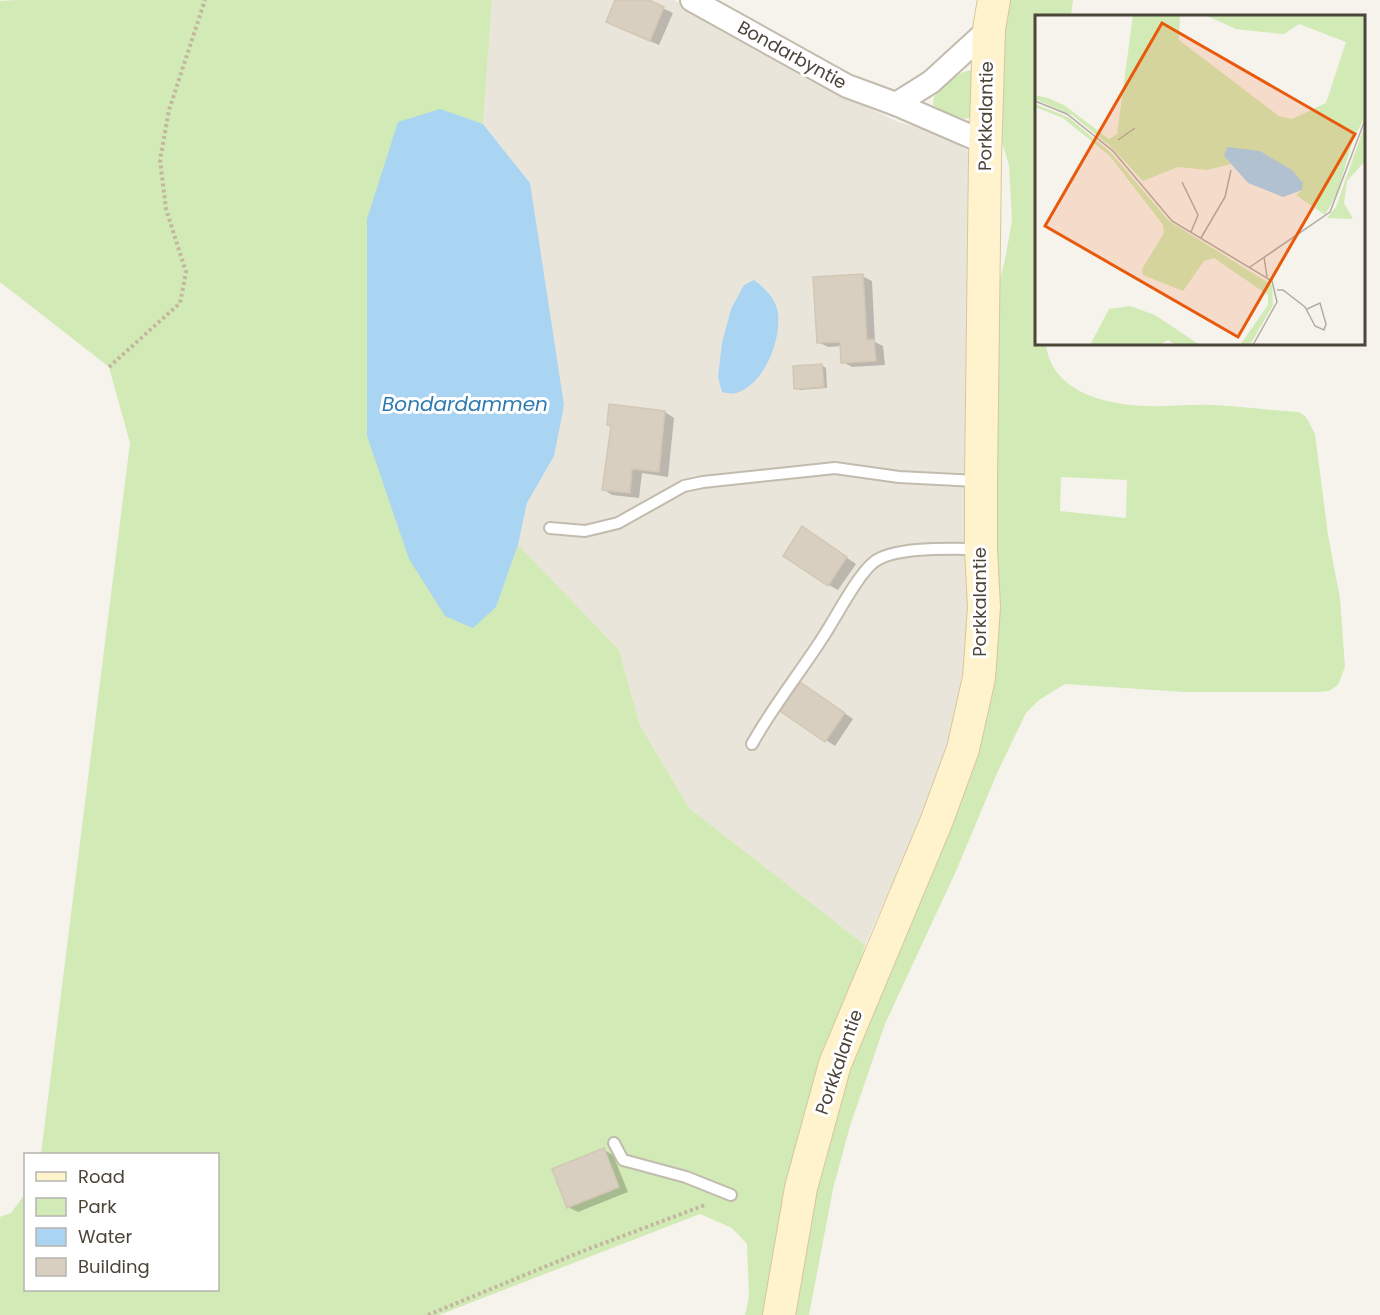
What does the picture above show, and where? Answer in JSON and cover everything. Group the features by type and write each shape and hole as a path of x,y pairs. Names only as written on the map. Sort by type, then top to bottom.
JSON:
{"street":[{"name":"Bondarbyntie","path":"692,0 847,86 896,104 986,143"},
{"path":"896,104 931,82 991,15"},
{"name":"Porkkalantie","path":"779,1315 801,1188 835,1064 932,831 963,749 979,678 984,607 981,481 986,143 991,15"}],"lane":[{"path":"550,528 585,531 618,523 684,486 703,482 835,468 899,477 981,481"},
{"path":"752,744 769,713 874,561 916,549 981,549"},
{"path":"614,1143 623,1160 686,1177 731,1195"}],"path":[{"path":"109,367 180,303 186,272 166,209 160,160 169,110 205,0"},
{"path":"428,1315 583,1251 731,1195"}],"shaded area":[{"path":"492,0 674,0 816,82 898,122 945,134 973,155 967,676 939,777 865,945 689,808 640,725 619,650 517,547 527,503 554,456 530,183 483,124"}],"green space":[{"path":"492,0 483,124 440,110 496,607 518,545 619,650 640,725 689,808 865,945 783,1211 765,1315 745,1315 749,1297 747,1244 732,1228 700,1214 439,1315 0,1315 0,1217 11,1213 24,1195 24,1291 219,1291 219,1153 41,1153 130,443 109,367 0,282 0,1"},
{"path":"1010,0 1073,0 1071,15 1035,15 1035,345 1046,345 1050,360 1068,384 1096,398 1128,405 1213,405 1299,412 1306,417 1315,434 1328,535 1340,598 1345,667 1338,685 1329,691 1316,692 1184,692 1065,684 1039,700 1026,713 885,1024 850,1126 833,1189 809,1315 792,1315 814,1188 836,1110 872,1009 974,757 992,694 996,638 995,301 1012,220 1009,165 1000,136 998,49","holes":["1061,477 1127,480 1126,518 1060,511"]},
{"path":"970,70 973,71 973,116 965,119 941,111 933,105 936,92 945,82"}],"water":[{"name":"Bondardammen","path":"440,109 483,124 530,183 564,405 554,456 527,503 518,545 496,607 473,628 445,616 409,559 367,436 367,219 398,122"},
{"path":"754,280 770,295 775,304 778,314 777,337 769,361 755,381 736,393 722,392 718,377 722,343 731,309 744,285"}],"building":[{"path":"615,0 649,0 664,7 650,41 606,22"},
{"path":"863,274 867,340 874,339 876,361 841,363 840,342 817,343 813,277"},
{"path":"822,364 824,387 794,389 793,366"},
{"path":"609,404 665,411 659,472 632,469 630,493 602,490 611,426 607,425"},
{"path":"802,526 847,557 828,586 783,556"},
{"path":"800,682 845,713 825,742 780,711"},
{"path":"604,1148 619,1187 567,1208 552,1169"}]}
